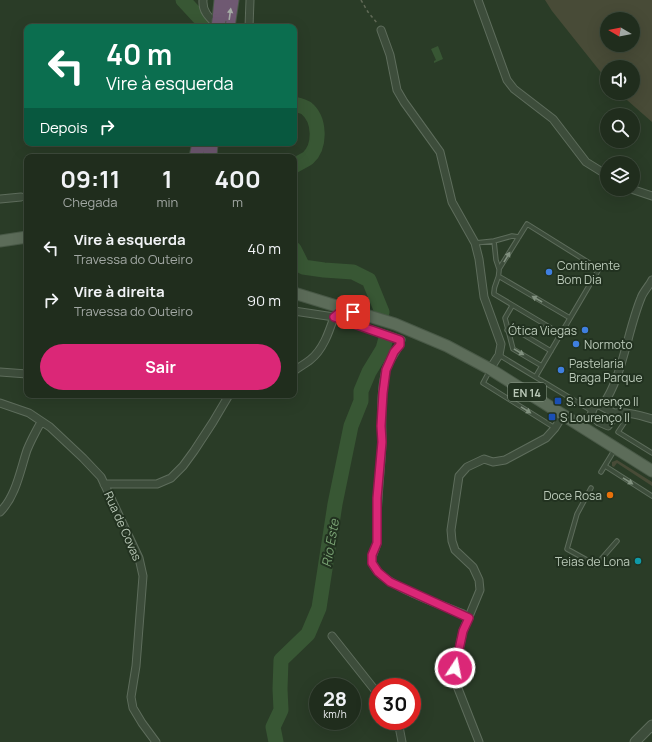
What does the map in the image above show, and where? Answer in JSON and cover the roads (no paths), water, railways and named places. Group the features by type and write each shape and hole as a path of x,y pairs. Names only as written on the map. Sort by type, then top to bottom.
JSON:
{"highway":[{"path":"221,0 221,24"},
{"path":"221,24 232,0"}],"main road":[{"path":"0,241 24,237"},
{"name":"EN 14","path":"297,294 395,324 447,346 490,369 652,470"}],"street":[{"path":"203,0 202,6 205,13 220,24"},
{"path":"249,24 250,0"},
{"path":"479,1 507,80 514,89 553,119 586,162 600,171"},
{"path":"381,30 390,55 398,90 404,102 440,152 452,202 475,243 479,259 484,297 500,344 499,355 490,369"},
{"path":"640,192 652,196"},
{"path":"0,199 21,197"},
{"path":"602,406 609,397 641,297 652,281"},
{"path":"297,369 312,359 321,348 334,317 344,309"},
{"path":"297,311 334,317 400,340 400,345 394,352 386,370 383,393 381,426 382,442 377,498 377,543 372,555 372,563 383,577 390,582 469,618"},
{"path":"0,372 24,374"},
{"path":"104,484 157,484 171,478 183,466 194,451 227,398"},
{"name":"Rua de Covas","path":"0,403 28,414 50,427 101,477 139,558 143,576 136,666 131,697 133,708 142,724 156,742"},
{"path":"614,413 613,419 608,426 591,416 595,406 599,405 614,413 631,413 652,419"},
{"path":"479,742 457,686 455,668 463,631 480,590 479,580 473,567 455,550 452,541 451,530 459,476 467,467 484,459 498,462 510,458 546,438 555,428 563,415"},
{"path":"0,512 8,505 33,434 41,422"},
{"path":"592,433 599,422"},
{"path":"332,636 369,683"},
{"path":"635,742 652,725"},
{"path":"400,730 402,742"}],"lane":[{"path":"500,269 527,224 599,269 536,376"},
{"path":"475,243 494,242 512,236 519,237"},
{"path":"494,242 496,260 500,269 500,277 493,288 494,294 561,334"},
{"path":"500,277 570,318"},
{"path":"512,306 505,318 513,349 542,366"},
{"path":"507,330 514,329 551,351"},
{"path":"499,355 592,411"},
{"path":"490,369 483,383 555,428"},
{"path":"631,413 618,432 652,453"},
{"path":"601,472 616,448"},
{"path":"605,466 652,496"},
{"path":"591,488 577,514 567,549 596,565 617,541"}],"waterway":[{"name":"Rio Este","path":"183,0 205,24"},
{"name":"Rio Este","path":"297,105 305,107 311,113 316,125 317,133 317,140 312,153 308,158 297,164"},
{"name":"Rio Este","path":"297,255 303,267 353,272 369,280 382,312"},
{"name":"Rio Este","path":"276,742 273,727 281,710 281,660 308,634 319,608 335,504 351,426 361,401 361,391 369,372 383,349 386,338"}],"place":[{"name":"Continente Bom Dia","path":"549,272"},
{"name":"Ótica Viegas","path":"585,330"},
{"name":"Normoto","path":"576,344"},
{"name":"Pastelaria Braga Parque","path":"561,370"},
{"name":"S. Lourenço II","path":"558,401"},
{"name":"S Lourenço II","path":"552,417"},
{"name":"Doce Rosa","path":"610,495"},
{"name":"Teias de Lona","path":"638,561"}]}
